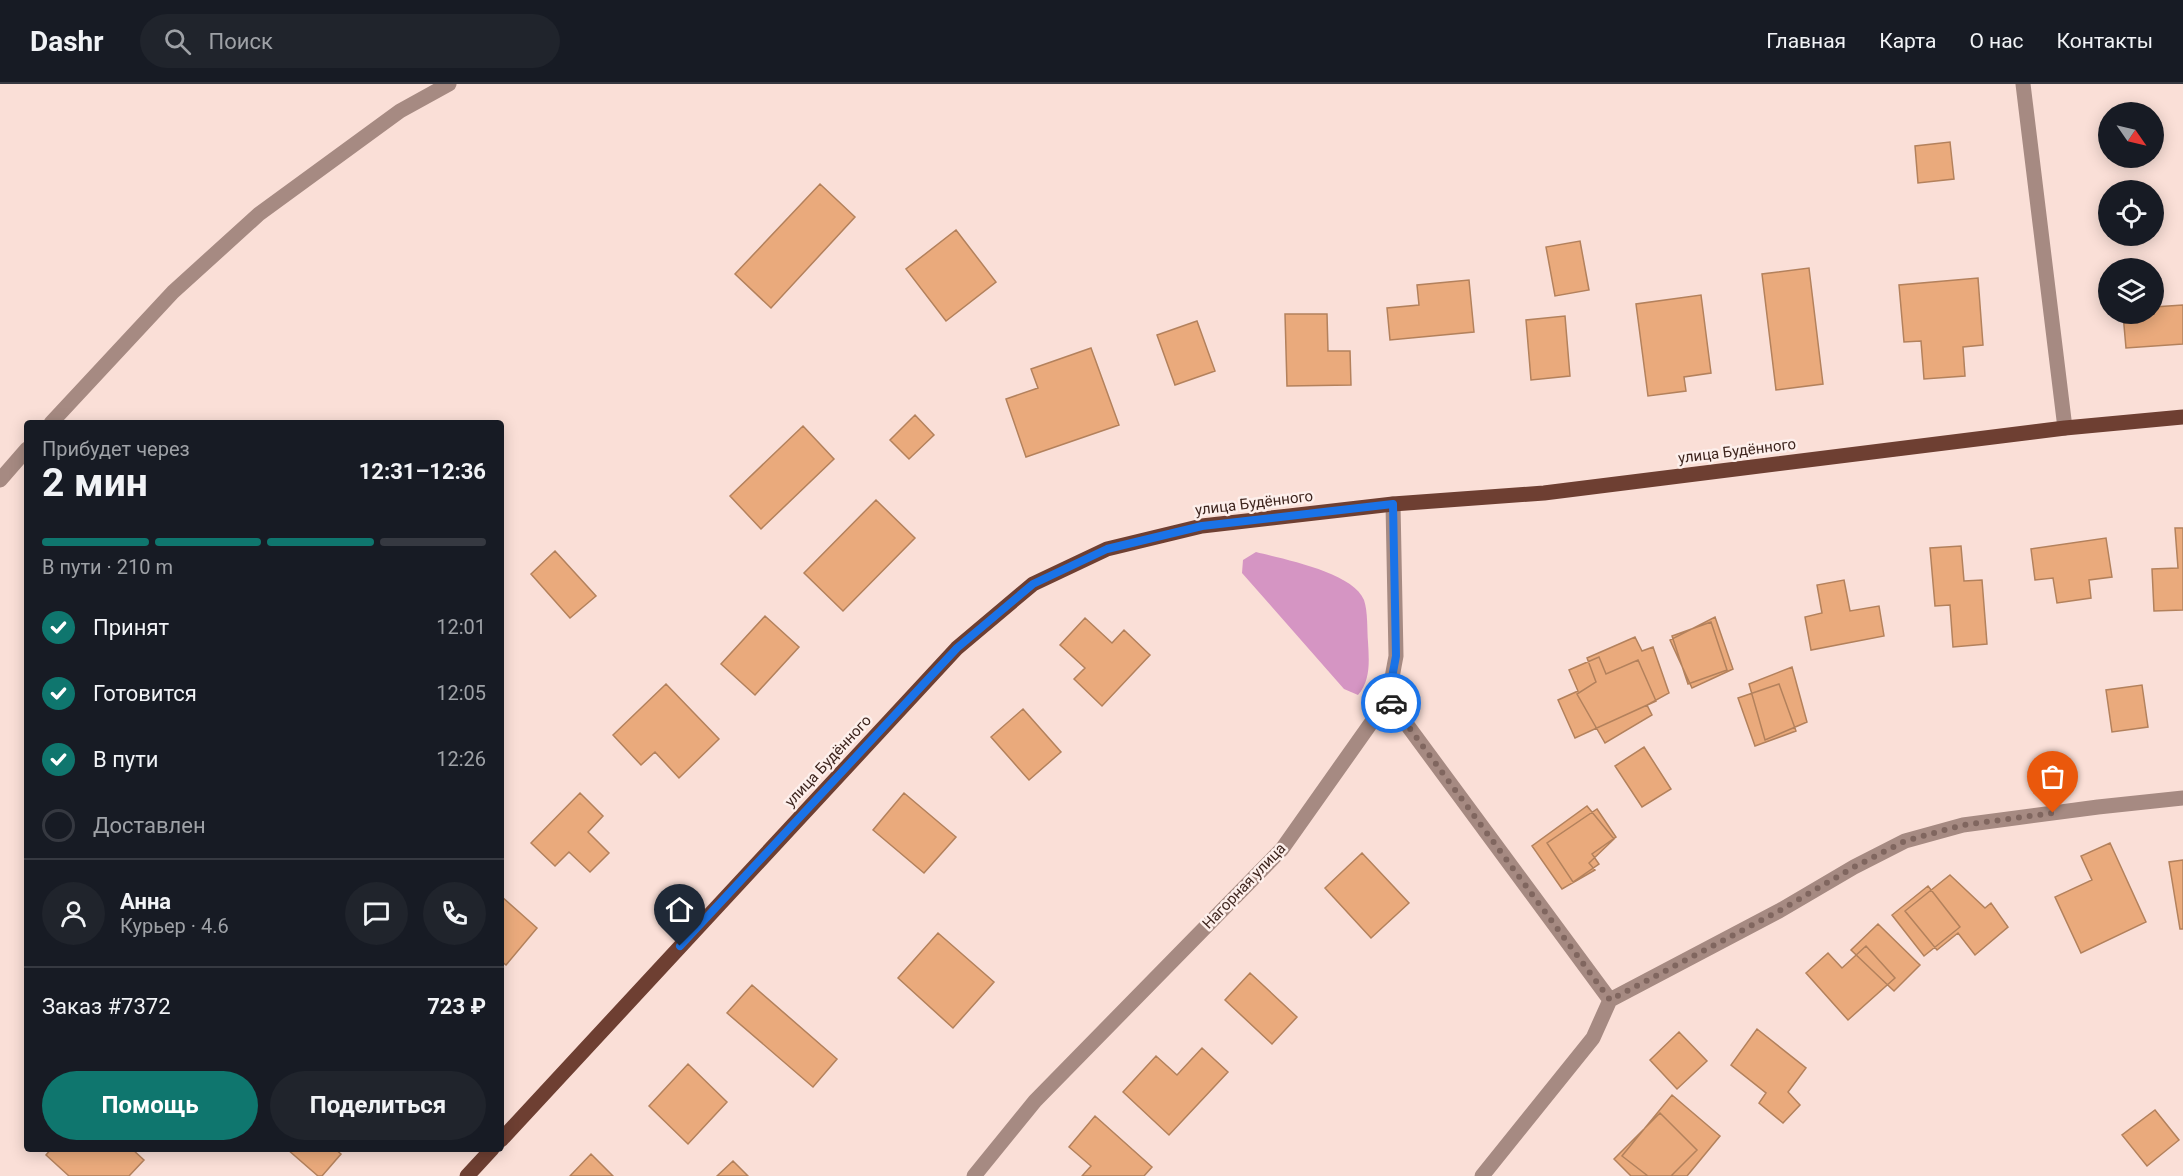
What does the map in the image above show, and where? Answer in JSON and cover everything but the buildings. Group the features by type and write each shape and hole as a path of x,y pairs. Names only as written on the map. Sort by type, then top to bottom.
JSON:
{"main road":[{"name":"улица Будённого","path":"504,1137 957,648 1033,584 1107,549 1202,526 1393,504 1544,493 2065,428 2183,417"},
{"path":"467,1176 489,1152"}],"street":[{"path":"54,420 173,292 259,214 400,111 450,84"},
{"path":"2024,84 2065,428"},
{"path":"0,480 24,452"},
{"name":"Нагорная улица","path":"974,1176 1035,1101 1282,849 1388,699 1396,656 1393,504"},
{"path":"1388,699 1610,1000"},
{"path":"1482,1176 1593,1038 1610,1000 1779,911 1854,867 1905,841 1963,825 2183,798"}],"shaded area":[{"path":"1256,552 1332,574 1357,590 1364,600 1366,610 1369,656 1367,676 1358,695 1344,689 1242,573 1243,560"}],"way so far":[{"path":"1391,703 1610,1000 1779,911 1854,867 1905,841 1963,825 2053,813"}],"route":[{"path":"680,946 957,648 1033,584 1107,549 1202,526 1393,504 1396,656 1388,699 1391,703"}]}
